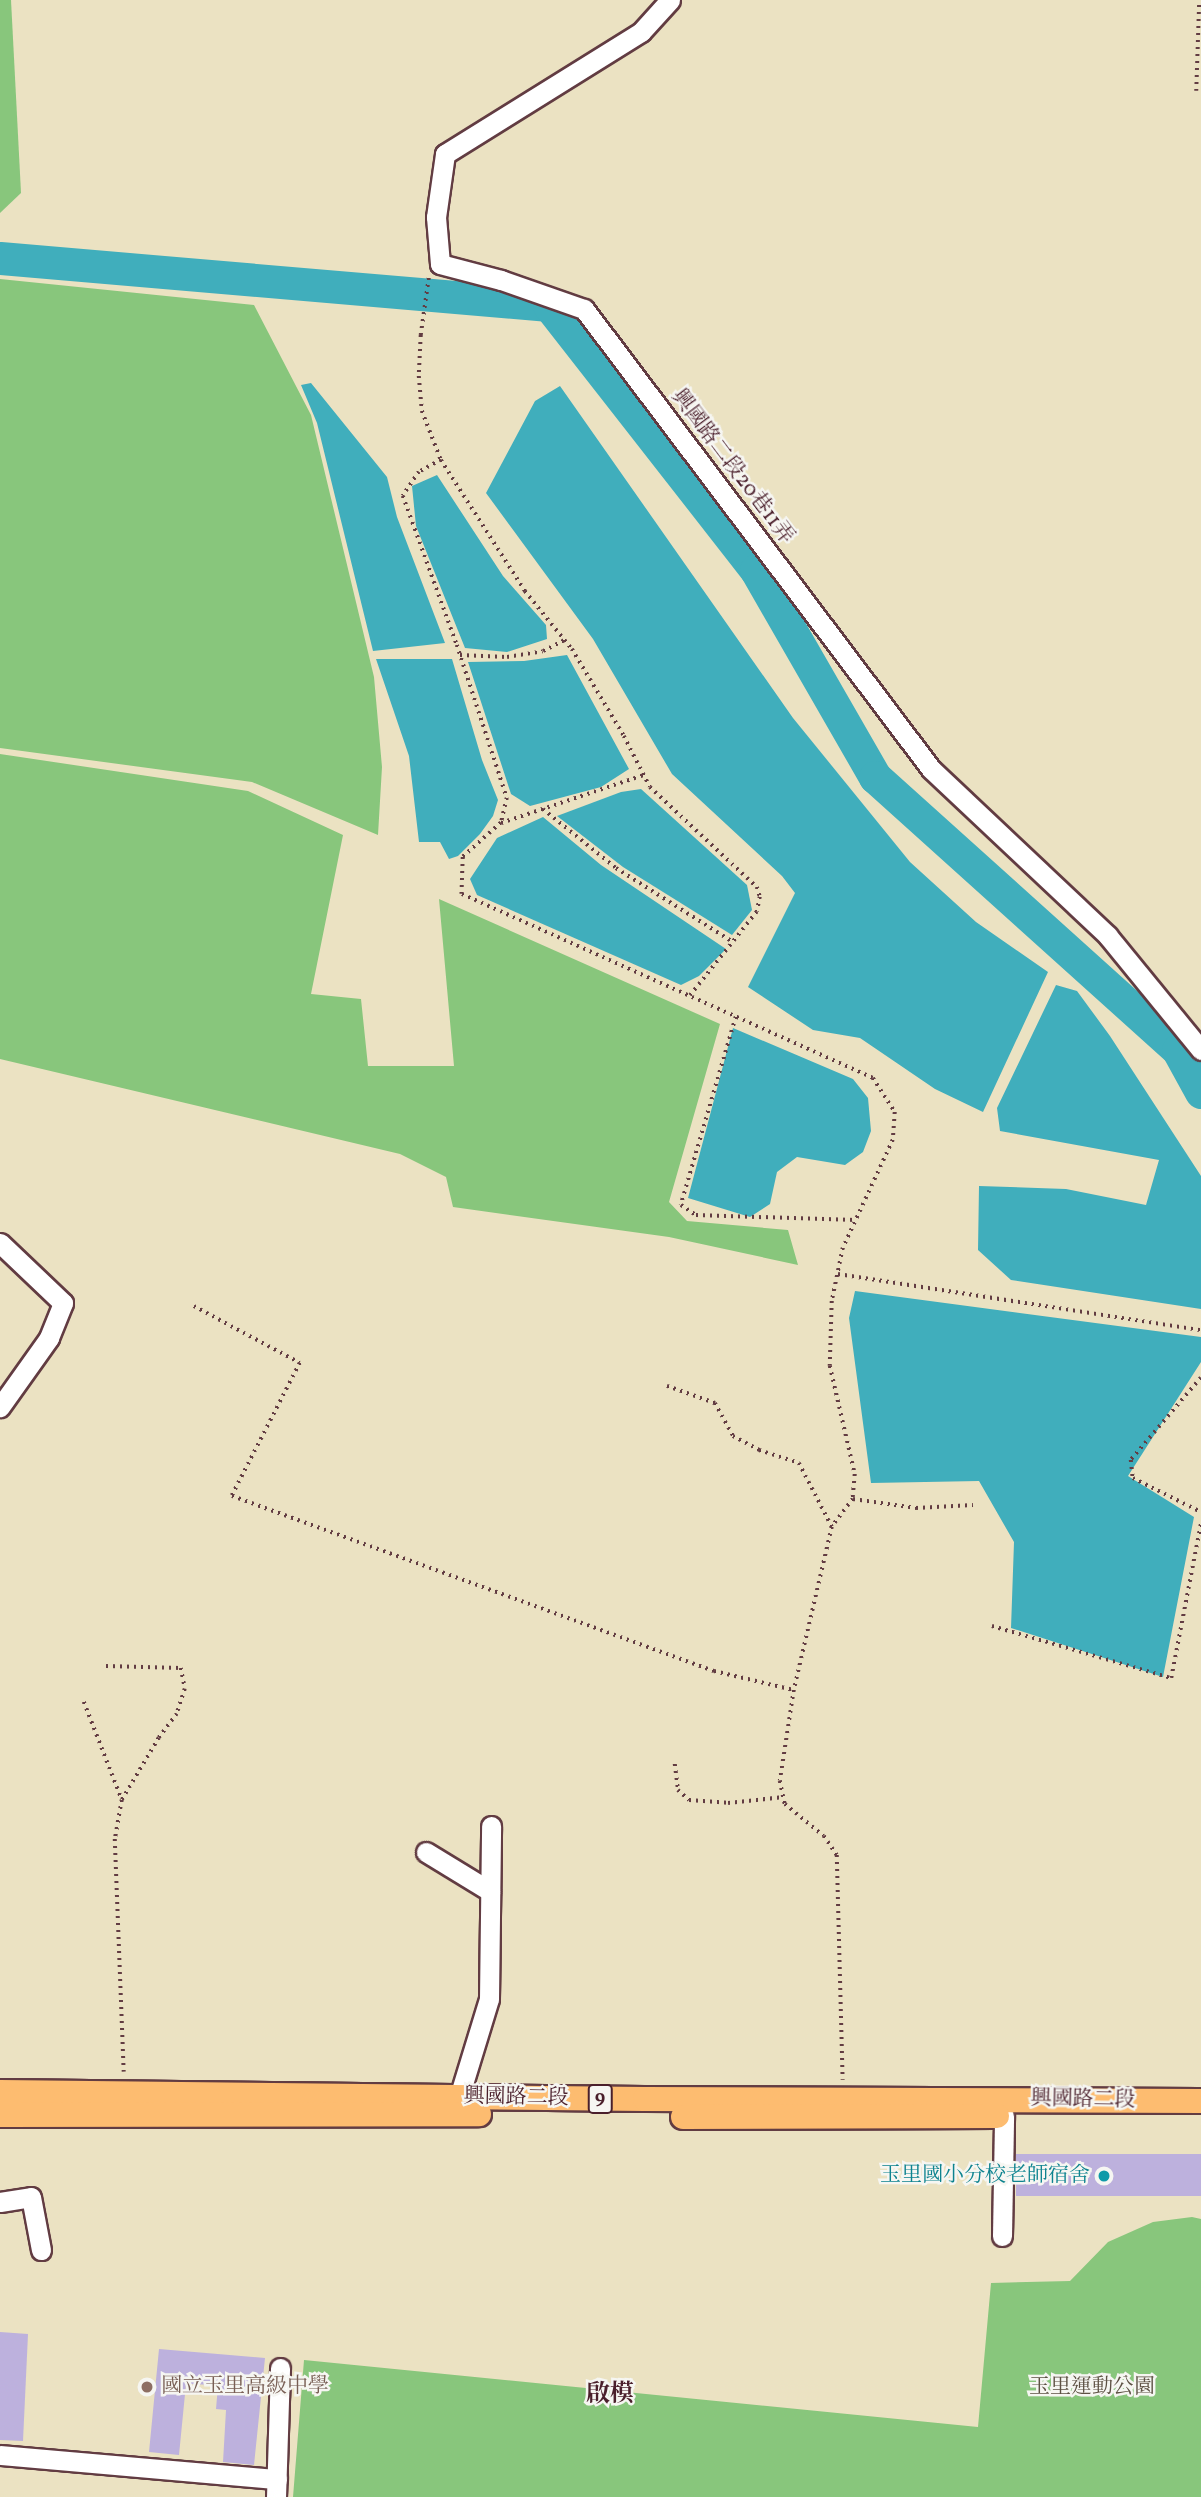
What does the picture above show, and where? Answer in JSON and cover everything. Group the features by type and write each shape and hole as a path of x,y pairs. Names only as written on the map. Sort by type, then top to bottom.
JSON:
{"main road":[{"name":"興國路二段","path":"0,2092 1201,2101"},
{"name":"興國路二段","path":"0,2115 1201,2118"}],"lane":[{"name":"興國路二段20巷11弄","path":"670,0 641,32 444,155 436,217 440,264 501,280 584,309 931,769 1108,936 1201,1050"},
{"path":"0,1243 64,1303 49,1338 0,1407"},
{"path":"459,2097 489,2000 491,1826"},
{"path":"426,1852 490,1891"},
{"path":"1002,2236 1004,2116"},
{"path":"0,2202 31,2197 41,2250"},
{"path":"0,2455 244,2472 277,2488 280,2368"}],"path":[{"path":"1196,92 1199,0"},
{"path":"427,281 419,376 422,411 441,460 526,590 565,640 624,736 650,787 757,887 760,897 757,912 690,996"},
{"path":"441,460 419,472 403,496 460,655 507,798 501,823"},
{"path":"460,655 508,657 543,651 565,640"},
{"path":"644,775 501,823 463,857 463,894 873,1078 895,1112 893,1140 843,1248 832,1301 830,1366 855,1474 853,1499 832,1527 794,1689 780,1781 785,1804 824,1836 837,1855 844,2100"},
{"path":"543,809 616,868 734,942"},
{"path":"736,1017 681,1205 696,1215 856,1220"},
{"path":"838,1274 1201,1329"},
{"path":"194,1306 300,1363 232,1496 714,1671 794,1689"},
{"path":"1201,1378 1131,1460 1133,1478 1201,1512"},
{"path":"667,1386 716,1403 733,1436 759,1450 799,1463 832,1527"},
{"path":"853,1499 916,1508 973,1505"},
{"path":"992,1626 1171,1678 1201,1522"},
{"path":"106,1666 181,1668 185,1689 177,1714 159,1738 122,1800 115,1839 125,2095"},
{"path":"84,1702 122,1800"},
{"path":"675,1764 678,1790 689,1800 728,1803 784,1797"}],"green space":[{"path":"0,0 11,0 21,193 0,213"},
{"path":"0,279 254,305 311,415 374,677 382,767 378,835 252,782 0,748"},
{"path":"0,754 248,791 343,835 311,994 361,999 368,1066 454,1066 439,899 720,1024 669,1202 687,1221 788,1230 798,1265 669,1237 453,1207 446,1177 400,1154 0,1059"},
{"name":"玉里運動公園","path":"1192,2217 1201,2219 1201,2497 293,2497 304,2360 978,2427 991,2283 1070,2281 1108,2242 1153,2222"}],"water":[{"path":"311,383 387,477 397,517 445,643 373,651 317,423 301,385"},
{"path":"560,386 793,718 910,862 976,922 1048,972 983,1112 935,1089 860,1038 813,1030 748,987 795,893 782,876 672,774 593,639 486,493 535,401"},
{"path":"437,475 503,576 546,625 547,639 507,652 465,648 416,526 412,486"},
{"path":"567,655 629,769 601,787 530,806 511,794 468,662 524,661"},
{"path":"376,659 452,659 482,760 498,800 493,816 458,856 449,859 440,842 419,842 409,756"},
{"path":"641,789 747,885 752,910 732,935 623,867 557,816 621,792"},
{"path":"543,817 601,865 726,949 699,976 681,985 477,895 470,879 497,838"},
{"path":"1056,985 1077,991 1110,1036 1201,1176 1201,1309 1011,1280 978,1250 979,1186 1066,1189 1146,1205 1159,1160 1000,1131 997,1108"},
{"path":"733,1028 853,1079 868,1098 871,1131 863,1152 845,1165 797,1157 777,1172 770,1204 750,1217 688,1198"},
{"path":"855,1291 1201,1337 1201,1362 1128,1476 1194,1517 1163,1677 1011,1628 1014,1542 979,1481 871,1483 849,1318"}],"building":[{"name":"玉里國小分校老師宿舍","path":"1016,2154 1201,2154 1201,2196 1016,2196"},
{"path":"0,2332 28,2334 23,2441 0,2440"},
{"path":"159,2349 265,2358 254,2465 223,2462 226,2410 216,2409 218,2385 186,2384 179,2455 149,2452"}],"waterway":[{"path":"0,258 549,305 756,570 875,777 1178,1050 1201,1092"}],"place":[{"name":"玉里國小分校老師宿舍","path":"1104,2176"},
{"name":"國立玉里高級中學","path":"147,2387"}],"district":[{"name":"啟模","path":"610,2396"}]}
